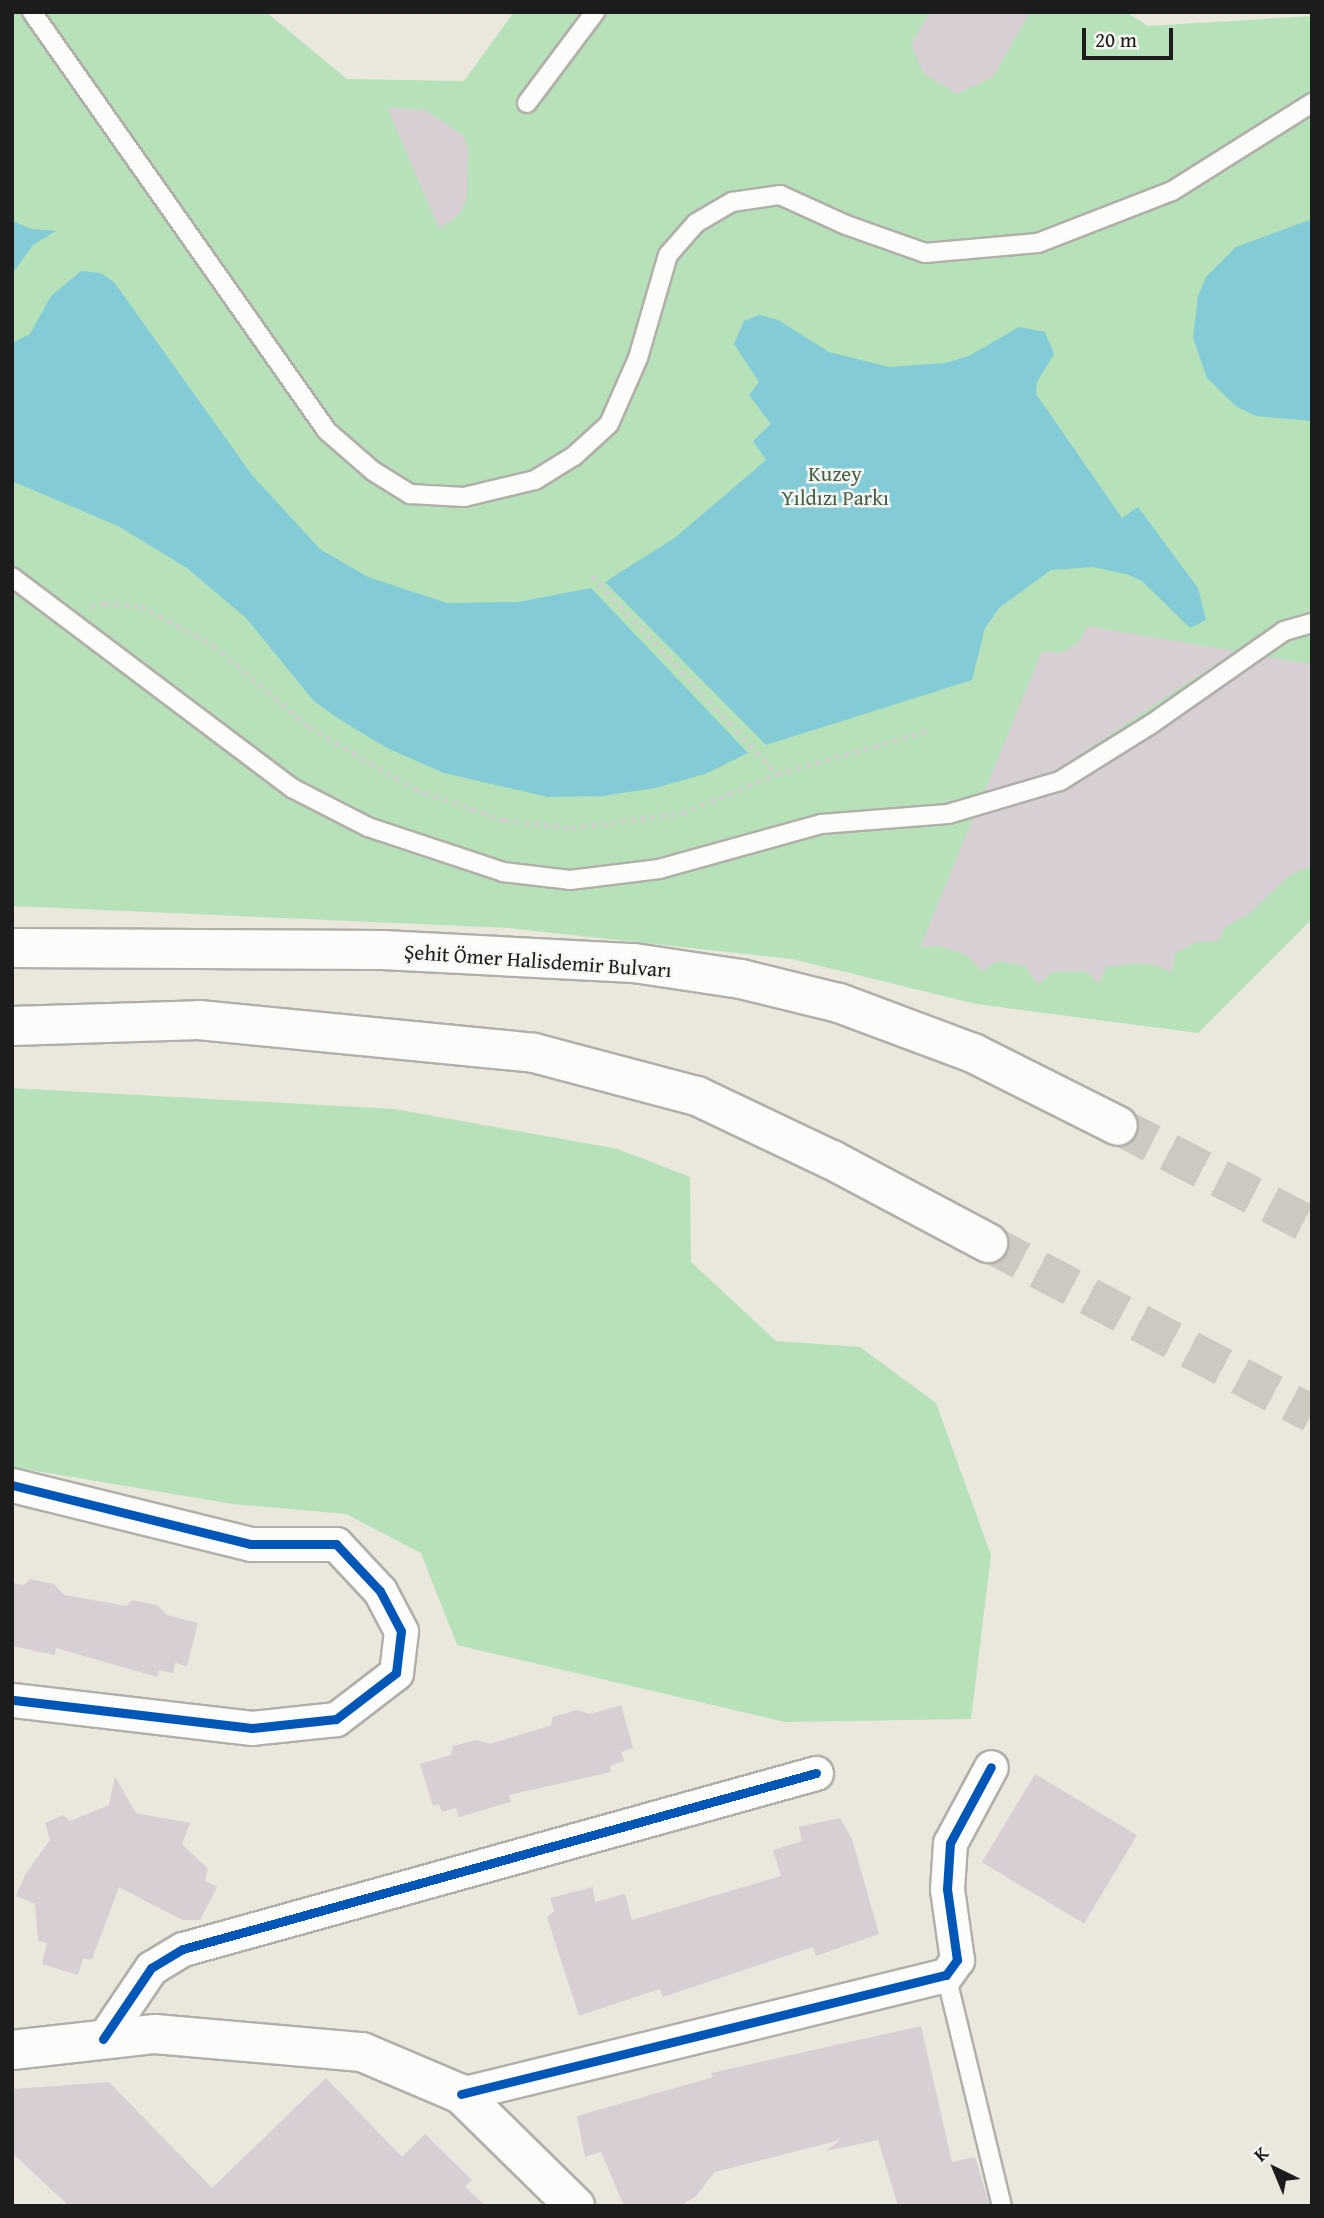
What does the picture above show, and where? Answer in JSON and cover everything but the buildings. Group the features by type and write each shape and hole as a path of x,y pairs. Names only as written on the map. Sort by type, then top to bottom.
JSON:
{"main road":[{"name":"Şehit Ömer Halisdemir Bulvarı","path":"12,948 383,950 634,963 741,979 839,1003 973,1052 1118,1126"},
{"path":"12,1026 199,1020 534,1053 697,1096 832,1160 988,1242"},
{"path":"12,2050 155,2034 362,2052 461,2094 575,2206"}],"street":[{"path":"12,1485 251,1544 336,1544 380,1591 401,1631 396,1673 336,1719 252,1728 12,1700"},
{"path":"461,2094 946,1975 957,1960 947,1889 950,1843 991,1767"},
{"path":"103,2039 151,1968 183,1950 816,1773"}],"lane":[{"path":"32,12 327,431 373,471 410,494 464,497 535,480 574,456 609,424 638,358 668,255 696,223 732,202 780,195 846,225 925,253 1038,243 1172,191 1312,103"},
{"path":"527,103 595,12"},
{"path":"12,577 60,617 281,780 314,800 368,827 503,872 570,880 659,869 821,824 948,814 1059,781 1150,725 1284,631 1312,623"},
{"path":"946,1975 1002,2206"}],"path":[{"path":"592,576 777,774"},
{"path":"60,617 104,603 141,606 213,645 309,727 415,789 504,820 571,828 682,813 777,774 927,731"}],"green space":[{"name":"Kuzey Yıldızı Parkı","path":"12,12 266,12 347,79 464,81 514,12 1126,12 1148,26 1312,16 1312,919 1198,1033 976,1004 792,959 508,928 12,906"},
{"path":"12,1088 395,1109 618,1149 690,1177 691,1262 776,1341 860,1347 936,1403 991,1555 971,1719 785,1722 457,1645 421,1553 346,1514 233,1504 12,1467"}],"water":[{"path":"1312,219 1312,421 1256,416 1237,407 1207,378 1193,338 1198,296 1206,277 1236,247"},
{"path":"13,221 31,229 56,231 33,245 12,274"},
{"path":"81,271 101,273 114,282 252,475 320,549 368,577 447,603 518,602 591,588 748,753 705,774 655,788 602,796 548,797 444,773 387,748 336,717 313,700 246,618 187,568 118,526 12,481 12,343 30,334 51,296"},
{"path":"760,315 778,320 829,352 889,367 945,363 969,356 1019,327 1045,332 1054,354 1037,382 1036,394 1122,518 1138,507 1198,588 1206,620 1190,628 1142,581 1126,574 1093,567 1051,570 999,608 985,628 972,680 766,745 605,582 676,537 766,460 753,441 771,424 749,395 759,382 734,344 744,321"}],"tunnel":[{"path":"1118,1126 1312,1226"},
{"path":"988,1243 1312,1414"}],"cycle path":[{"path":"12,1485 251,1544 336,1544 380,1591 401,1631 396,1673 336,1719 252,1728 12,1700"},
{"path":"461,2094 946,1975 957,1960 947,1889 950,1843 991,1767"},
{"path":"103,2039 151,1968 183,1949 816,1773"}]}
